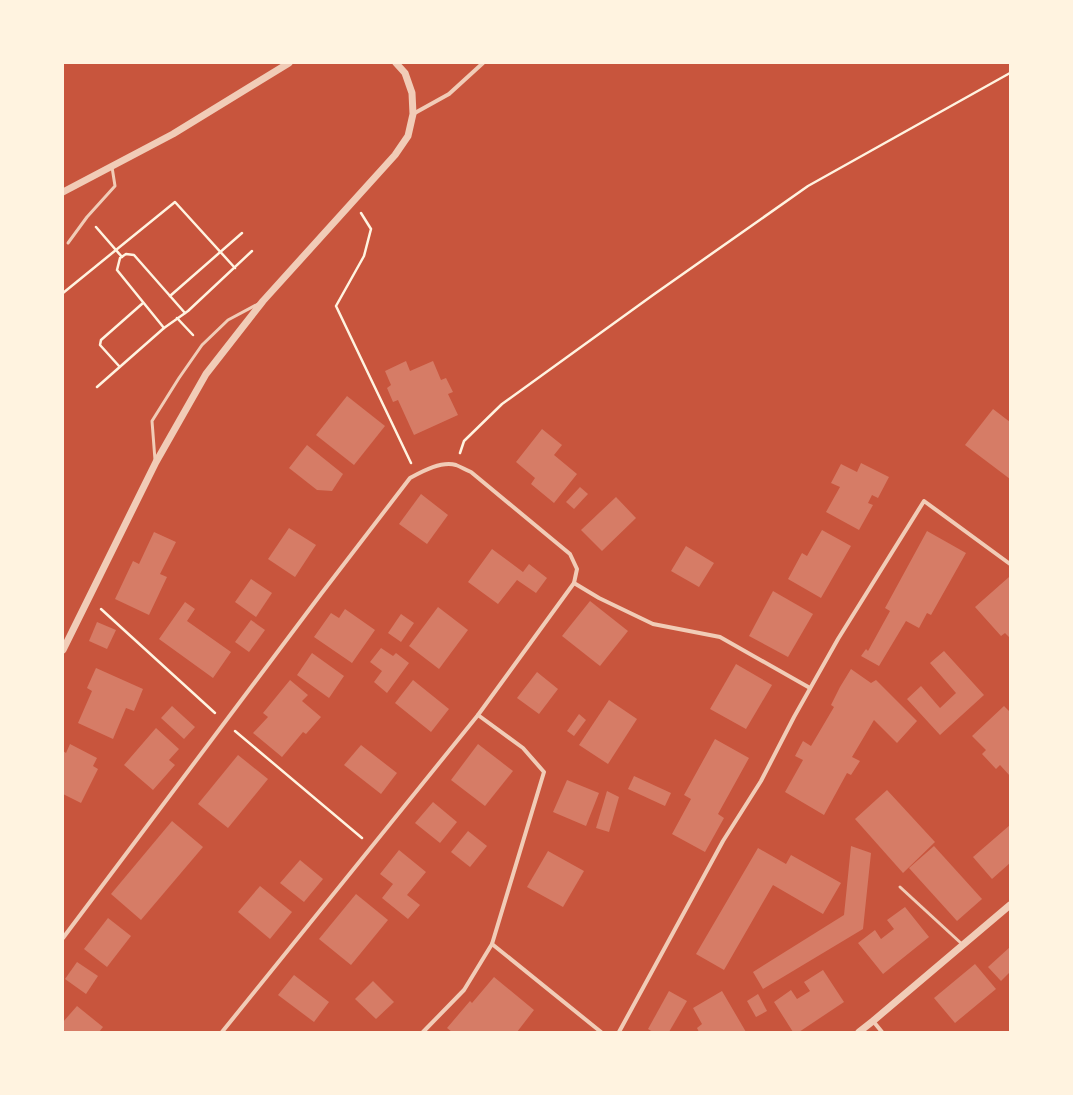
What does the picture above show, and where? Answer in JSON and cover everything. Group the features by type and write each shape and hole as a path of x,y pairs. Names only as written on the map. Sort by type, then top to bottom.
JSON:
{"street":[{"path":"63,192 174,134 289,63"},
{"path":"63,650 156,462 206,374 263,301 400,149 408,136 413,114 412,93 404,73 396,63"},
{"path":"413,114 449,94 483,63"},
{"path":"63,938 410,478 423,471 446,464 456,465 471,472 570,554 577,569 574,583 478,715 222,1032"},
{"path":"619,1032 723,841 761,781 810,688 838,639 924,501 1010,564"},
{"path":"574,583 599,598 653,624 720,637 810,688"},
{"path":"423,1032 464,990 492,944 544,772 523,748 478,715"},
{"path":"859,1032 873,1022 1010,905"},
{"path":"492,944 601,1032"},
{"path":"873,1022 882,1032"}],"lane":[{"path":"68,243 87,217 115,186 112,167"},
{"path":"156,462 152,421 179,378 202,345 228,320 263,301"},
{"path":"900,886 963,945"}],"path":[{"path":"456,465 464,441 502,404 653,295 808,186 1010,74"},
{"path":"354,201 371,229 364,256 336,306 416,475"},
{"path":"63,293 174,202 235,268"},
{"path":"98,229 122,256"},
{"path":"170,296 242,233"},
{"path":"97,387 119,366 164,328 185,313 252,251"},
{"path":"164,328 117,270 120,258 122,256 126,254 134,255 185,313"},
{"path":"119,366 100,345 101,340 143,303"},
{"path":"177,318 193,334"}],"building":[{"path":"406,361 410,371 433,361 441,380 446,378 453,392 448,394 458,415 414,435 398,400 393,402 387,388 391,385 385,371"},
{"path":"347,396 385,426 354,465 316,435"},
{"path":"993,409 1010,422 1010,479 965,445"},
{"path":"542,429 562,445 554,455 577,474 554,503 531,484 535,478 516,462"},
{"path":"307,445 343,474 332,491 317,490 289,468"},
{"path":"861,463 889,477 878,498 872,495 868,503 873,505 859,530 826,512 840,487 831,483 841,464 857,472"},
{"path":"580,487 588,494 574,509 566,502"},
{"path":"421,494 448,515 427,544 399,524"},
{"path":"616,497 636,518 602,551 581,530"},
{"path":"289,528 316,545 295,577 268,559"},
{"path":"822,530 851,546 821,598 788,579 802,553 807,556"},
{"path":"927,531 966,553 931,615 927,613 919,628 906,621 879,666 861,656 866,649 868,651 890,611 885,608"},
{"path":"154,532 176,542 160,574 167,577 149,615 115,599 133,561 139,564"},
{"path":"686,546 714,563 699,587 671,571"},
{"path":"492,549 523,572 529,564 547,578 536,593 517,580 498,604 468,582"},
{"path":"1009,577 1010,638 1005,633 1001,636 975,607"},
{"path":"251,579 272,593 256,617 235,602"},
{"path":"773,591 813,614 788,657 749,636"},
{"path":"590,601 628,631 600,666 562,636"},
{"path":"185,602 195,609 187,621 231,652 213,678 159,639"},
{"path":"438,607 468,630 439,669 409,646"},
{"path":"345,609 375,630 352,663 314,637 331,613 339,618"},
{"path":"401,614 414,623 401,642 388,633"},
{"path":"251,620 265,630 249,652 235,642"},
{"path":"97,622 116,630 107,649 89,641"},
{"path":"381,648 393,656 396,653 409,663 387,693 374,682 382,671 370,662"},
{"path":"944,651 984,695 940,735 907,699 921,686 940,708 956,693 930,663"},
{"path":"312,653 344,676 329,698 297,675"},
{"path":"736,664 772,685 746,729 710,709"},
{"path":"96,668 143,689 134,711 126,708 113,739 78,723 92,691 87,688"},
{"path":"851,669 871,683 876,680 917,721 897,743 874,720 852,757 860,761 851,775 847,773 824,815 785,792 803,760 795,756 803,741 811,746 834,707 831,705"},
{"path":"537,672 558,689 539,714 517,698"},
{"path":"290,680 308,695 302,701 321,717 306,734 303,732 282,757 253,733 268,717 263,713"},
{"path":"413,680 449,709 431,732 395,703"},
{"path":"609,700 637,719 608,764 579,745"},
{"path":"172,706 195,727 184,739 161,718"},
{"path":"1004,706 1010,712 1010,776 1000,765 996,769 982,754 986,750 972,736"},
{"path":"579,714 586,720 574,736 567,731"},
{"path":"156,728 179,749 169,760 175,765 153,790 124,765"},
{"path":"715,739 749,758 718,814 724,818 705,852 672,834 691,799 684,795"},
{"path":"70,744 97,758 93,766 98,769 81,803 63,794 63,751 66,753"},
{"path":"478,744 513,771 485,806 451,780"},
{"path":"361,745 397,773 381,794 344,765"},
{"path":"238,755 268,779 228,828 198,804"},
{"path":"634,776 671,793 665,806 628,789"},
{"path":"567,780 599,793 586,826 553,812"},
{"path":"887,790 935,842 903,873 855,819"},
{"path":"607,791 619,797 609,832 596,828"},
{"path":"433,802 457,822 440,843 415,823"},
{"path":"172,821 203,847 141,920 111,894"},
{"path":"1010,825 1010,863 992,879 973,857"},
{"path":"468,831 487,846 470,867 451,852"},
{"path":"851,846 871,853 863,929 763,989 753,972 844,915"},
{"path":"934,846 982,899 957,921 909,868"},
{"path":"758,848 786,864 791,855 841,883 823,914 773,885 724,970 696,954"},
{"path":"399,850 426,872 407,895 420,905 408,919 382,898 393,884 380,874"},
{"path":"548,851 584,871 563,907 527,887"},
{"path":"300,860 323,879 304,902 280,883"},
{"path":"260,886 292,912 270,939 238,912"},
{"path":"356,894 388,920 351,965 319,939"},
{"path":"905,907 929,937 883,974 858,943 875,930 881,939 894,929 887,920"},
{"path":"108,918 131,936 107,967 84,949"},
{"path":"1010,947 1010,972 1001,981 988,967"},
{"path":"77,962 98,976 86,994 65,979"},
{"path":"975,964 996,989 955,1023 934,998"},
{"path":"823,970 844,1002 799,1032 793,1032 774,1002 791,990 797,999 810,991 804,982"},
{"path":"294,975 329,1002 314,1022 278,995"},
{"path":"494,977 534,1010 517,1032 452,1032 447,1028 470,1001 472,1003"},
{"path":"373,981 394,1002 376,1019 355,999"},
{"path":"669,991 687,1001 669,1032 653,1032 648,1029"},
{"path":"722,991 746,1032 699,1032 697,1028 702,1024 693,1008"},
{"path":"758,994 767,1011 756,1017 747,1001"},
{"path":"77,1006 103,1027 99,1032 63,1032 63,1022"}]}
